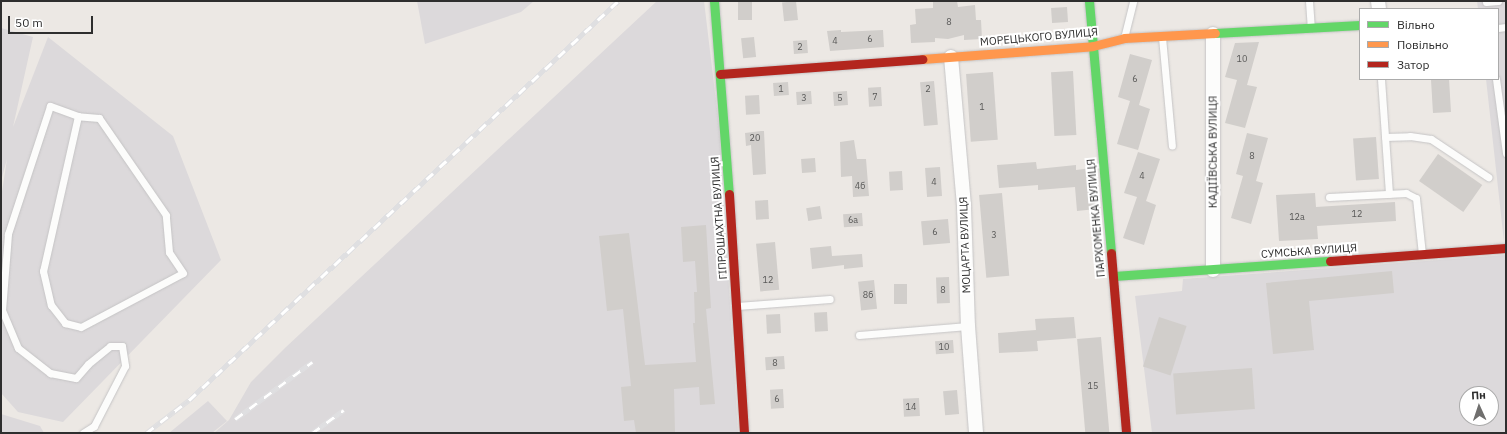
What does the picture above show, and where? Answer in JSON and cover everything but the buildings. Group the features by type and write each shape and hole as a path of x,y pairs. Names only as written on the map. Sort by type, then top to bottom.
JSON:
{"street":[{"name":"ГІПРОШАХТНА ВУЛИЦЯ","path":"714,1 737,306 744,433"},
{"name":"ПАРХОМЕНКА ВУЛИЦЯ","path":"1089,1 1114,276 1126,433"},
{"name":"МОРЕЦЬКОГО ВУЛИЦЯ","path":"720,74 1093,46 1124,38 1359,25"},
{"name":"КАДІЇВСЬКА ВУЛИЦЯ","path":"1213,34 1213,270"},
{"name":"МОЦАРТА ВУЛИЦЯ","path":"951,57 964,207 968,326 976,433"},
{"name":"СУМСЬКА ВУЛИЦЯ","path":"1114,276 1506,248"}],"lane":[{"path":"1124,38 1133,1"},
{"path":"1309,1 1311,28"},
{"path":"1487,4 1498,1"},
{"path":"1162,36 1172,146"},
{"path":"1381,80 1389,194"},
{"path":"1496,80 1506,153"},
{"path":"78,116 43,271 51,305 65,323 81,327 183,273 169,252 166,215 99,118 78,116 50,106 8,234 2,310 18,348 50,373 76,378 88,364 110,346 122,346 125,366 94,426 83,433"},
{"path":"1385,137 1410,136 1431,139 1488,177"},
{"path":"1329,197 1406,192 1416,198 1422,254"},
{"path":"737,306 830,299"},
{"path":"859,335 968,326"}],"shaded area":[{"path":"417,1 534,1 521,12 425,44"},
{"path":"657,1 704,1 719,126 738,433 214,433 229,420 251,382 286,347"},
{"path":"1477,1 1506,1 1504,242 1486,80 1499,80 1499,8 1478,8"},
{"path":"1,28 33,37 13,127 48,37 173,136 221,260 63,422 18,412 1,393 1,198 7,159 1,181"},
{"path":"1506,255 1506,433 1152,433 1135,296 1182,291 1183,279"},
{"path":"208,401 227,421 212,433 169,433"},
{"path":"1,414 40,426 44,433 1,433"}],"railway":[{"path":"146,433 189,400 618,1"},
{"path":"235,419 312,362"},
{"path":"312,433 344,410"}],"traffic: fast":[{"path":"714,1 729,194"},
{"path":"1089,1 1111,253"},
{"path":"1215,33 1359,25"},
{"path":"1114,276 1330,261"}],"traffic: slow":[{"path":"922,59 1093,46 1124,38 1215,33"}],"traffic: jam":[{"path":"720,74 922,59"},
{"path":"729,194 744,433"},
{"path":"1330,261 1506,248"},
{"path":"1111,253 1126,433"}]}
